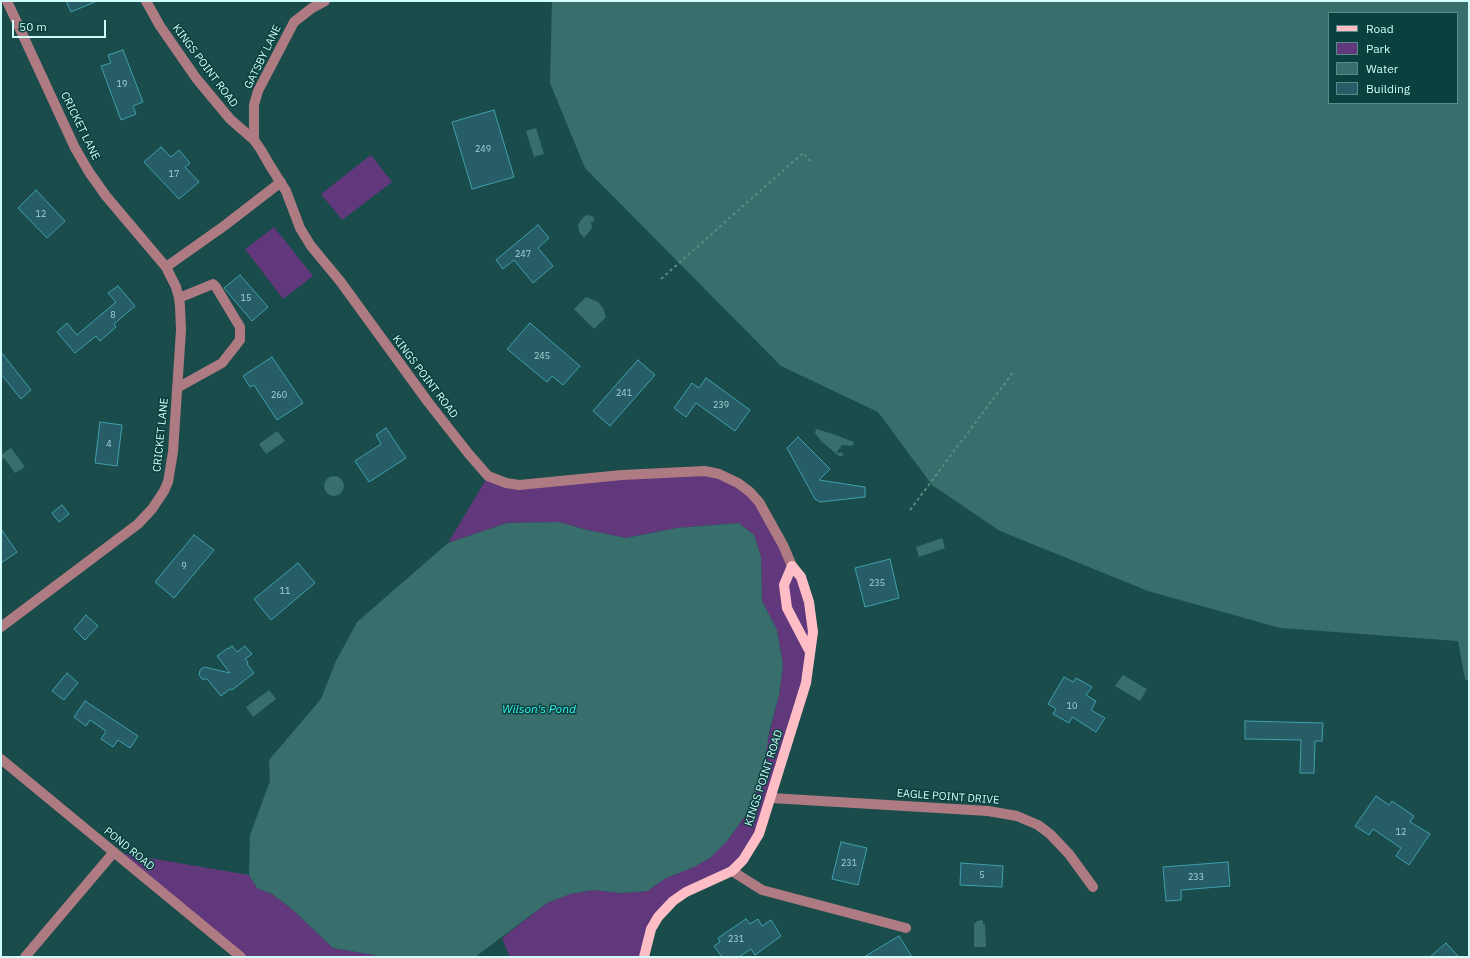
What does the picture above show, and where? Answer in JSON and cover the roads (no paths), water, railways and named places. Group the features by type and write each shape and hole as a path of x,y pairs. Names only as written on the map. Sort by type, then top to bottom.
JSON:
{"main road":[{"name":"KINGS POINT ROAD","path":"644,957 651,928 658,917 673,901 686,892 732,871 743,860 759,834 806,683 813,632 809,602 801,577 792,566"},
{"path":"792,566 784,585 787,608 810,652"}],"street":[{"name":"CRICKET LANE","path":"1,627 138,524 152,509 164,491 168,482 173,452 181,330 179,298 176,287 166,267 106,196 89,172 75,148 8,1"},
{"name":"KINGS POINT ROAD","path":"146,1 160,26 196,78 230,120 254,140 286,191 300,228 311,246 340,281 433,408 488,476 506,483 519,485 622,475 705,472 719,474 738,483 750,492 759,502 783,545 792,566"},
{"name":"GATSBY LANE","path":"254,140 254,104 258,91 294,22 312,8 325,1"},
{"path":"166,267 224,226 281,182"},
{"path":"177,388 222,363 240,340 240,327 213,284 179,298"},
{"name":"POND ROAD","path":"1,759 241,957"},
{"name":"EAGLE POINT DRIVE","path":"771,798 988,810 1017,816 1038,825 1050,834 1069,854 1093,887"},
{"path":"25,957 114,852"},
{"path":"732,871 762,890 906,928"}],"water":[{"path":"552,1 1469,1 1469,681 1465,679 1458,641 1280,628 1148,591 1000,531 932,485 878,412 781,366 585,168 550,83"},
{"path":"536,128 544,154 534,157 526,131"},
{"path":"586,215 592,216 594,221 591,222 592,228 584,238 579,232 578,225"},
{"path":"586,297 598,302 603,308 606,317 594,329 574,309"},
{"path":"816,429 854,442 852,446 842,445 837,452 842,452 843,456 839,456 821,441 815,433"},
{"path":"277,431 285,441 266,454 259,444"},
{"path":"11,448 25,467 15,473 4,458 1,460 1,455"},
{"path":"330,476 338,476 344,482 344,490 338,496 330,496 324,490 324,482"},
{"name":"Wilson's Pond","path":"559,522 587,530 626,538 677,528 739,523 754,535 761,557 762,601 777,630 783,666 779,695 769,732 764,768 750,809 727,841 710,858 694,867 666,878 647,891 622,893 594,890 570,894 547,903 475,957 378,957 333,948 292,909 272,894 257,888 249,875 250,835 270,781 269,760 321,699 336,661 357,622 448,543 507,523"},
{"path":"942,538 945,548 919,557 916,547"},
{"path":"1123,675 1147,689 1140,701 1115,686"},
{"path":"269,690 276,699 253,717 246,707"},
{"path":"981,920 983,921 983,924 985,924 986,947 974,947 974,923"}]}
